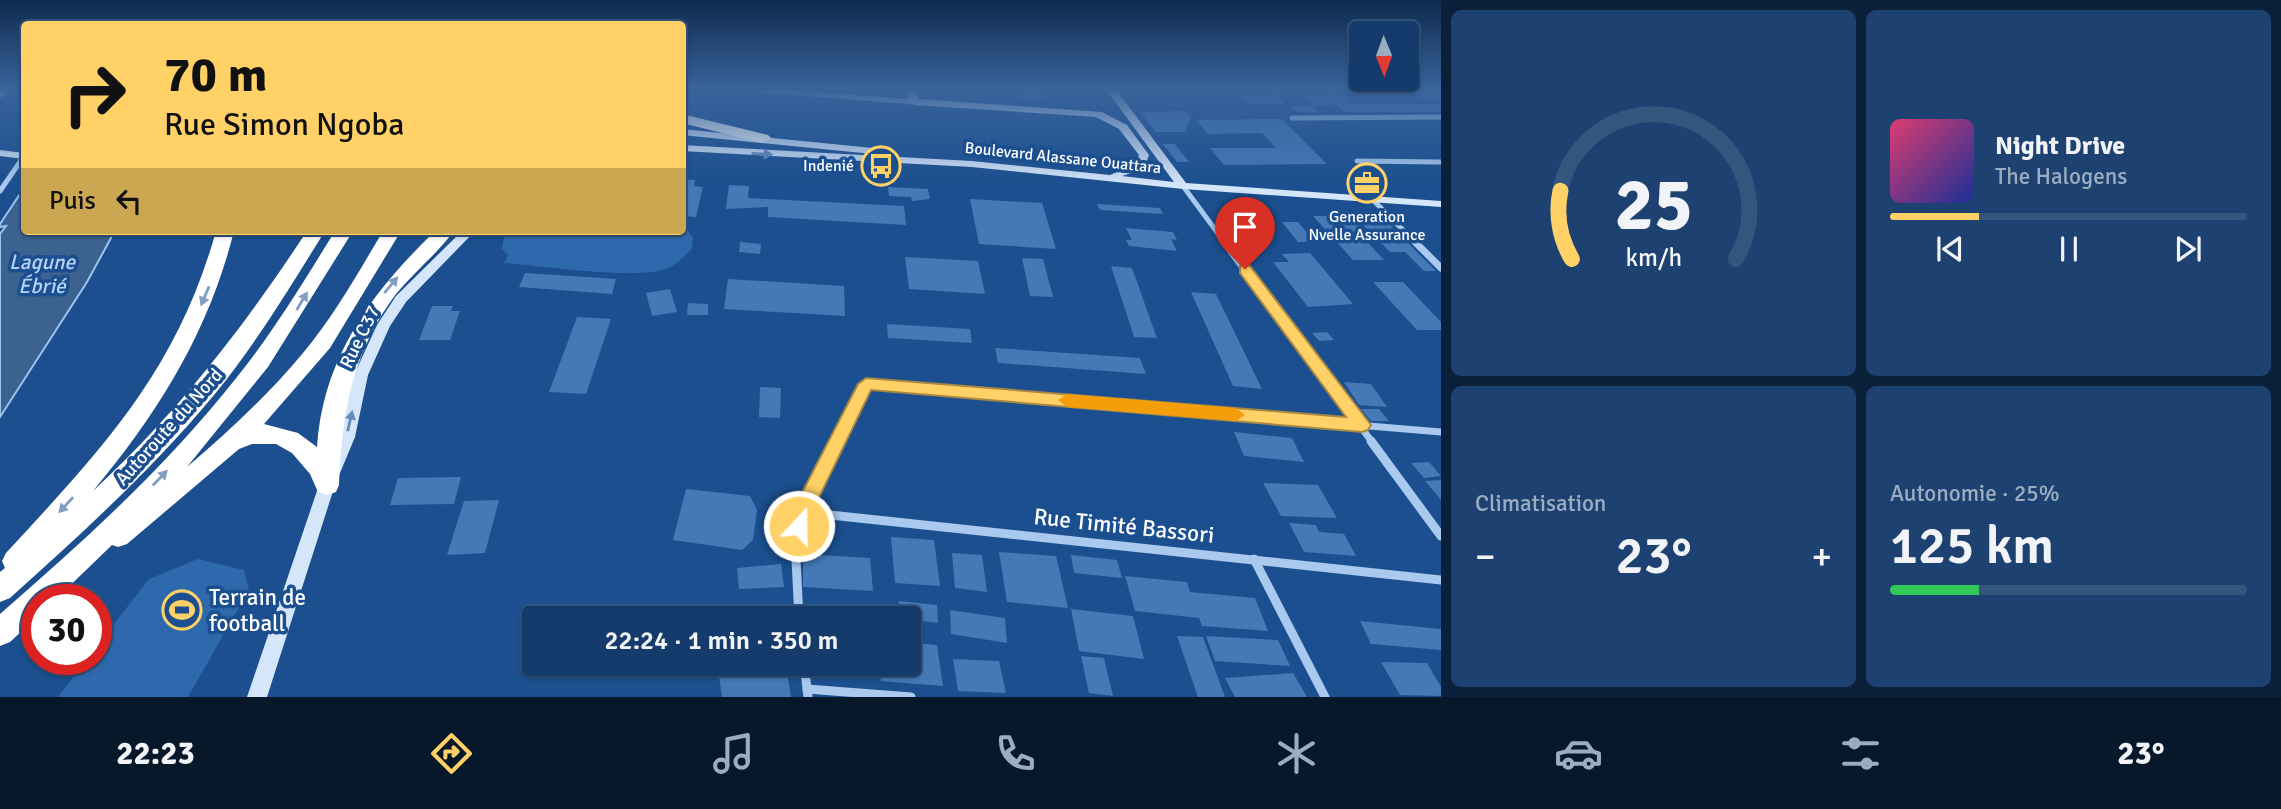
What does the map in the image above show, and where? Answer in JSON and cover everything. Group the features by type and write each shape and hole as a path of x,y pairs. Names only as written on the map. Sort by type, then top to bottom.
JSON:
{"highway":[{"path":"692,121 763,138"},
{"path":"0,577 90,478 141,413 192,326 209,288 224,235"},
{"path":"261,315 297,235"},
{"name":"Autoroute du Nord","path":"0,589 105,495 200,395 261,315 313,235"},
{"name":"Autoroute du Nord","path":"53,584 133,505 229,403 294,313 342,235"},
{"path":"56,584 150,512 270,405 312,356 389,235"},
{"path":"327,485 332,404 349,352 380,298 404,270 441,235"},
{"path":"227,445 254,434 282,435 309,453 319,466 327,485"},
{"name":"Autoroute du Nord","path":"0,632 21,614"}],"main road":[{"path":"1095,177 1127,173 1140,167 1145,160 1142,150 1114,121"},
{"path":"1135,121 1183,186"},
{"path":"686,132 763,138 972,164"},
{"name":"Boulevard Alassane Ouattara","path":"686,149 972,164 1183,186 1441,204"},
{"path":"0,153 21,156"},
{"name":"Rue C37","path":"257,697 327,485 347,437 361,375 384,326 401,299 465,235"}],"street":[{"path":"0,191 21,160"},
{"path":"1357,161 1441,162"},
{"path":"1183,186 1362,425 1441,536"},
{"path":"1372,199 1441,268"},
{"path":"798,606 795,541 802,512 866,384 1441,432"},
{"name":"Rue Timité Bassori","path":"802,512 1441,580"},
{"path":"1254,559 1325,697"},
{"path":"807,693 911,697"}],"shaded area":[{"path":"686,228 693,238 692,248 679,261 662,270 647,272 607,273 504,263 508,255 502,249 504,235 686,235"},
{"name":"Terrain de football","path":"198,559 244,570 249,590 188,697 58,697 75,675 112,675 112,626 149,579"}],"water":[{"name":"Lagune Ébrié","path":"21,192 21,235 111,235 111,238 87,282 0,417 0,234 6,226 0,227"}],"building":[{"path":"1147,121 1190,121 1185,132 1156,132"},
{"path":"1196,121 1284,121 1327,164 1224,165 1210,148 1276,148 1262,133 1208,134"},
{"path":"1163,144 1175,144 1189,162 1177,162"},
{"path":"686,179 695,180 694,186 703,187 696,217 686,216"},
{"path":"729,185 749,186 748,198 904,206 906,225 768,217 768,207 726,209"},
{"path":"888,187 928,189 930,199 912,201 911,197 889,196"},
{"path":"970,199 1042,203 1056,249 979,244"},
{"path":"1097,204 1160,208 1163,214 1100,210"},
{"path":"1313,216 1350,216 1366,233 1359,233 1384,260 1353,260"},
{"path":"1374,219 1384,219 1399,234 1388,234 1395,241 1406,241 1436,271 1424,271 1405,252 1390,252 1361,223 1377,222"},
{"path":"1282,222 1298,222 1315,242 1298,242"},
{"path":"1126,228 1173,232 1177,240 1171,239 1177,251 1129,246 1126,240 1132,240"},
{"path":"740,242 761,244 760,254 739,252"},
{"path":"1310,253 1353,304 1308,307 1273,262 1289,262 1282,254"},
{"path":"905,257 978,261 985,294 909,289"},
{"path":"1022,258 1043,259 1053,297 1030,296"},
{"path":"1111,266 1132,268 1157,338 1134,337"},
{"path":"525,273 616,279 612,294 519,287"},
{"path":"728,279 844,286 845,316 724,309"},
{"path":"1373,282 1403,282 1441,322 1441,330 1417,330"},
{"path":"670,289 677,312 652,316 646,293"},
{"path":"1191,292 1216,294 1262,389 1233,386"},
{"path":"688,303 708,304 708,315 687,315"},
{"path":"432,306 453,306 451,311 460,311 450,340 419,340"},
{"path":"577,317 611,319 586,394 549,392"},
{"path":"887,324 970,329 972,343 888,338"},
{"path":"1327,332 1334,340 1319,341 1312,333"},
{"path":"995,348 1140,358 1146,374 998,363"},
{"path":"1344,382 1371,384 1387,407 1359,405"},
{"path":"760,387 781,388 780,418 759,417"},
{"path":"1361,409 1379,409 1389,421 1371,421"},
{"path":"1234,432 1292,438 1304,462 1244,456"},
{"path":"1429,462 1441,476 1424,478 1411,463"},
{"path":"461,477 454,504 390,505 398,478"},
{"path":"1441,480 1441,500 1425,481"},
{"path":"1263,483 1318,485 1337,518 1281,516"},
{"path":"686,489 750,496 757,510 753,540 742,550 673,540"},
{"path":"499,500 485,553 447,555 464,501"},
{"path":"1289,523 1316,525 1319,532 1344,534 1356,556 1304,552"},
{"path":"891,537 934,540 940,586 895,583"},
{"path":"999,552 1056,556 1068,608 1007,602"},
{"path":"952,553 982,555 987,592 955,588"},
{"path":"803,554 870,558 873,591 803,587"},
{"path":"1071,555 1117,560 1122,578 1074,573"},
{"path":"781,564 784,587 739,589 737,568"},
{"path":"1125,576 1187,582 1190,592 1255,598 1268,631 1202,626 1199,618 1135,611"},
{"path":"899,601 937,605 938,623 921,621 921,606 899,606"},
{"path":"1071,609 1133,616 1144,659 1079,651"},
{"path":"950,610 1005,618 1007,643 951,634"},
{"path":"1360,621 1441,629 1441,650 1371,644"},
{"path":"1177,636 1203,637 1225,697 1198,697"},
{"path":"1206,636 1278,640 1290,666 1215,661"},
{"path":"921,643 937,645 943,686 881,681 880,676 921,676"},
{"path":"1081,656 1104,658 1113,696 1089,693"},
{"path":"953,659 999,661 1006,693 958,691"},
{"path":"1381,662 1427,663 1441,687 1441,696 1400,695"},
{"path":"1293,673 1307,697 1235,697 1225,678"},
{"path":"719,676 788,676 791,697 722,697"}],"slow traffic":[{"path":"1067,400 1236,415"}],"place":[{"name":"Indenié","path":"881,166"},
{"name":"Generation Nvelle Assurance","path":"1367,183"},
{"name":"Terrain de football","path":"182,610"}],"route":[{"path":"799,526 802,512 866,384 870,383 1362,425 1245,269"}]}
